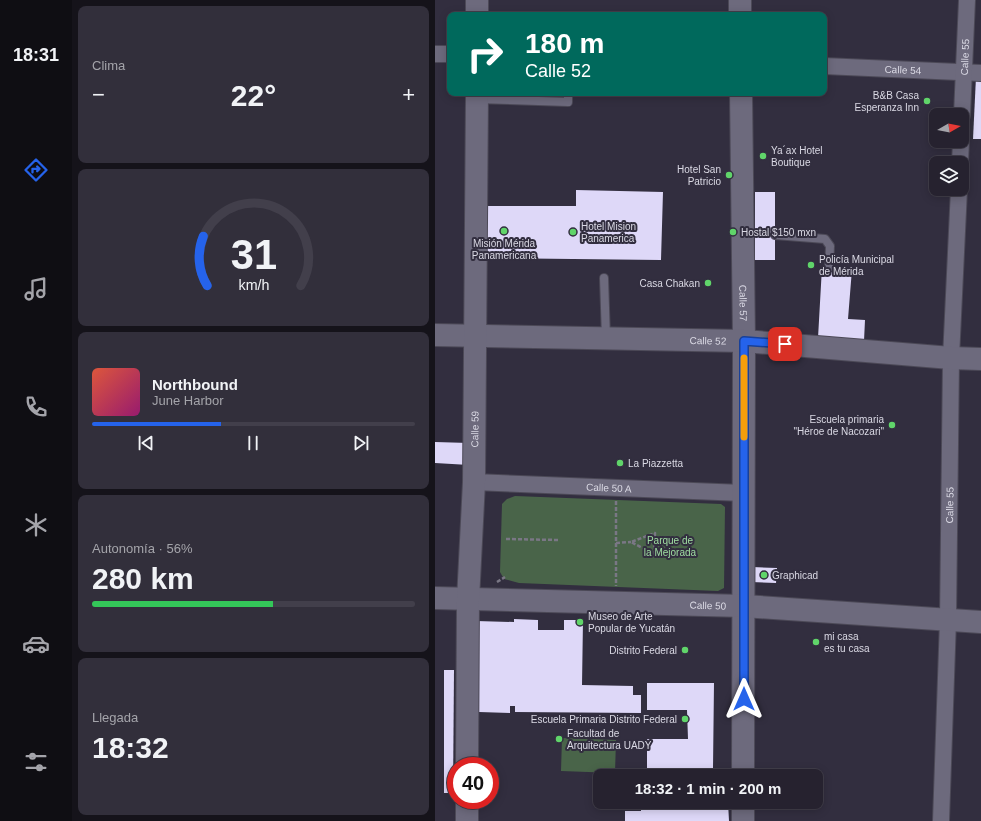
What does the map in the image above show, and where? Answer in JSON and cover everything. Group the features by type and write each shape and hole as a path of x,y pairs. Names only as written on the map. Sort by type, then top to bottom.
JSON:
{"main road":[{"path":"477,0 477,12"},
{"path":"740,0 740,12"},
{"name":"Calle 59","path":"467,757 468,600 474,482 477,96"},
{"name":"Calle 57","path":"741,96 746,236 743,493 743,769"},
{"name":"Calle 52","path":"435,335 826,343 951,358 981,359"},
{"name":"Calle 50","path":"435,598 744,606 981,622"},
{"path":"467,809 467,821"},
{"path":"743,809 743,821"}],"street":[{"name":"Calle 55","path":"962,108 967,0"},
{"path":"435,54 447,54"},
{"name":"Calle 54","path":"827,66 981,73"},
{"name":"Calle 55","path":"941,821 948,620 951,358 959,196"},
{"name":"Calle 50 A","path":"474,482 743,493"}],"lane":[{"path":"477,96 568,102 568,96"},
{"path":"775,235 825,239 830,246 829,268"},
{"path":"604,278 606,338"}],"path":[{"path":"616,503 616,581"},
{"path":"616,543 631,542 655,533 654,554 631,542"},
{"path":"507,539 559,540"}],"green space":[{"name":"Parque de la Mejorada","path":"515,496 721,504 725,507 724,588 718,591 519,583 504,579 500,572 502,504 507,499"},
{"path":"562,738 616,740 615,769 593,769 593,772 561,771"}],"building":[{"path":"976,77 981,77 981,139 973,139"},
{"name":"Hotel Mision Panamerica","path":"576,190 663,192 661,260 483,258 484,206 576,206"},
{"path":"755,192 775,192 775,260 755,260"},
{"path":"822,267 852,269 848,319 865,320 864,341 818,338"},
{"path":"435,442 469,443 469,465 435,463"},
{"name":"Graphicad","path":"752,567 777,568 776,583 751,582"},
{"path":"514,619 538,620 538,630 564,630 564,620 583,620 582,685 633,686 633,695 641,695 641,713 515,712 515,706 510,706 510,713 479,712 479,706 475,706 476,621 514,622"},
{"path":"444,670 454,670 453,757 447,757 447,793 444,793"},
{"name":"Escuela Primaria Distrito Federal","path":"647,683 714,683 713,768 728,769 647,769 647,739 688,739 687,710 647,710"},
{"path":"641,809 728,809 729,821 625,821 625,811 641,811"}],"slow traffic":[{"path":"744,358 744,437"}],"place":[{"name":"B&B Casa Esperanza Inn","path":"927,101"},
{"name":"Ya´ax Hotel Boutique","path":"763,156"},
{"name":"Hotel San Patricio","path":"729,175"},
{"name":"Misión Mérida Panamericana","path":"504,231"},
{"name":"Hotel Mision Panamerica","path":"573,232"},
{"name":"Hostal $150 mxn","path":"733,232"},
{"name":"Policía Municipal de Mérida","path":"811,265"},
{"name":"Casa Chakan","path":"708,283"},
{"name":"Escuela primaria \"Héroe de Nacozari\"","path":"892,425"},
{"name":"La Piazzetta","path":"620,463"},
{"name":"Graphicad","path":"764,575"},
{"name":"Museo de Arte Popular de Yucatán","path":"580,622"},
{"name":"mi casa es tu casa","path":"816,642"},
{"name":"Distrito Federal","path":"685,650"},
{"name":"Escuela Primaria Distrito Federal","path":"685,719"},
{"name":"Facultad de Arquitectura UADY","path":"559,739"}],"route":[{"path":"744,699 744,341 785,344"}]}
